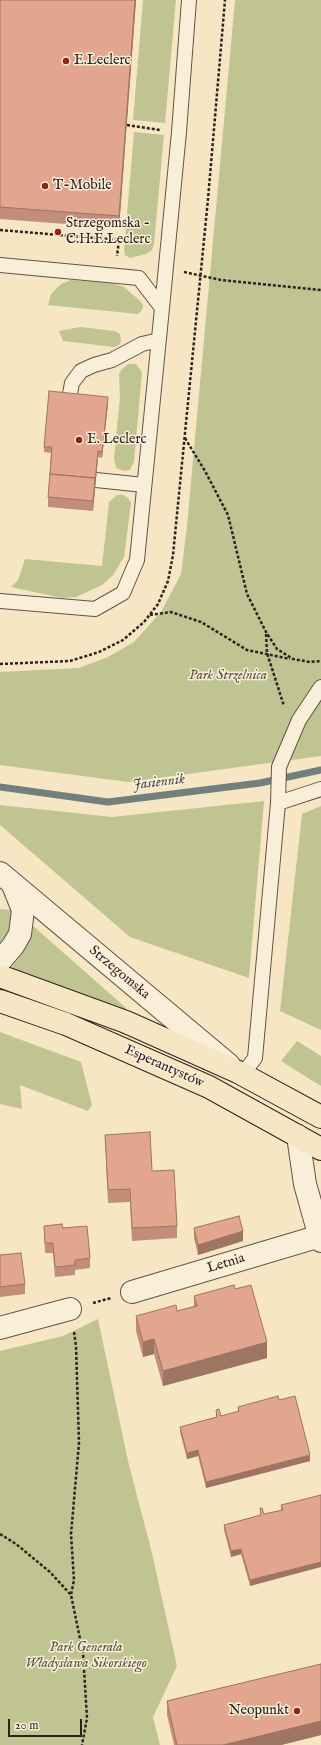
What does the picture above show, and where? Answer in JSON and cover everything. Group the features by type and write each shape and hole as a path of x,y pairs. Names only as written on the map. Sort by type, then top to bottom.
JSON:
{"main road":[{"name":"Esperantystów","path":"0,976 126,1022 240,1074 321,1117"},
{"name":"Esperantystów","path":"2,999 66,1024 202,1084 321,1149"}],"street":[{"name":"Strzegomska","path":"6,878 240,1074"},
{"path":"0,961 13,946 20,934 23,910 6,878"},
{"path":"298,1136 305,1184 320,1239"},
{"name":"Letnia","path":"132,1292 320,1239"},
{"path":"0,1328 70,1310"}],"lane":[{"path":"0,602 95,610 123,593 137,560 179,132 189,0"},
{"path":"0,265 139,278 162,308"},
{"path":"69,399 72,383 80,371 94,364 112,360 142,344 159,340"},
{"path":"96,480 144,485"},
{"path":"240,1074 255,1058 278,803 279,767 299,720 321,687"},
{"path":"278,803 321,789"}],"path":[{"path":"127,125 179,132"},
{"path":"0,230 119,240 117,258 124,259"},
{"path":"166,268 222,280 321,290"},
{"path":"184,437 206,471 228,515 247,594 277,650 293,659"},
{"path":"149,615 172,612 201,622 247,650 310,662 321,661"},
{"path":"266,632 268,653 283,703 289,744"},
{"path":"70,1310 76,1346 79,1443 71,1534 74,1580 71,1595 83,1653 87,1718 82,1745"},
{"path":"0,1534 16,1544 50,1572 71,1595"}],"green space":[{"path":"143,0 176,0 165,123 133,120"},
{"name":"Park Strzelnica","path":"235,0 321,0 321,756 128,782 0,765 0,672 79,668 108,657 134,642 161,612 181,574 187,526"},
{"path":"134,132 164,135 154,244 152,250 146,254 130,258 125,255 124,250"},
{"path":"71,280 111,283 124,287 143,305 142,310 138,314 48,305 51,294 61,284"},
{"path":"80,327 115,331 120,334 121,342 119,345 114,347 63,341 59,331"},
{"path":"128,364 136,364 142,372 134,462 130,470 124,471 116,468 114,458 120,397 119,374"},
{"path":"117,495 123,495 128,498 131,503 124,557 113,575 102,585 76,597 62,598 11,587 18,580 25,559 102,566 109,502"},
{"path":"264,801 249,978 130,937 0,825 0,805 112,817"},
{"path":"321,806 321,1030 280,1011 302,814"},
{"path":"0,909 13,910 7,938 0,949"},
{"path":"32,925 125,1007 127,1010 126,1013 13,969 12,966 26,945"},
{"path":"0,1032 81,1062 92,1105 88,1111 20,1085 22,1109 0,1104"},
{"path":"297,1041 321,1056 321,1086 281,1061"},
{"name":"Park Generała Władysława Sikorskiego","path":"98,1319 128,1461 152,1553 177,1666 153,1717 160,1745 0,1745 0,1351 63,1336"}],"building":[{"name":"E.Leclerc","path":"0,0 135,0 119,216 0,207"},
{"path":"49,391 108,397 102,452 98,451 95,482 95,478 50,474 52,447 44,447"},
{"path":"50,474 95,478 93,501 48,497"},
{"path":"150,1132 152,1171 174,1170 177,1226 132,1228 130,1189 108,1190 105,1135"},
{"path":"239,1216 243,1231 198,1245 194,1228"},
{"path":"62,1224 63,1228 87,1226 90,1258 75,1260 75,1265 55,1267 53,1243 45,1243 44,1226"},
{"path":"21,1253 25,1284 0,1287 0,1255"},
{"path":"234,1285 235,1289 251,1285 267,1342 163,1371 154,1339 143,1342 136,1316 176,1305 177,1311 197,1306 194,1296"},
{"path":"278,1396 279,1400 295,1396 310,1455 206,1482 198,1450 187,1453 180,1427 217,1417 216,1410 219,1409 221,1416 239,1411 238,1407"},
{"path":"321,1495 321,1562 250,1580 241,1549 231,1551 224,1525 261,1515 260,1508 262,1508 264,1514 283,1510 281,1505"},
{"path":"321,1664 321,1721 223,1745 177,1745 167,1701"}],"waterway":[{"name":"Jasiennik","path":"0,787 108,802 260,783 321,770"}],"place":[{"name":"E.Leclerc","path":"66,61"},
{"name":"T-Mobile","path":"45,186"},
{"name":"Strzegomska - C.H.E.Leclerc","path":"58,232"},
{"name":"E. Leclerc","path":"79,440"},
{"name":"Neopunkt","path":"297,1711"}]}
